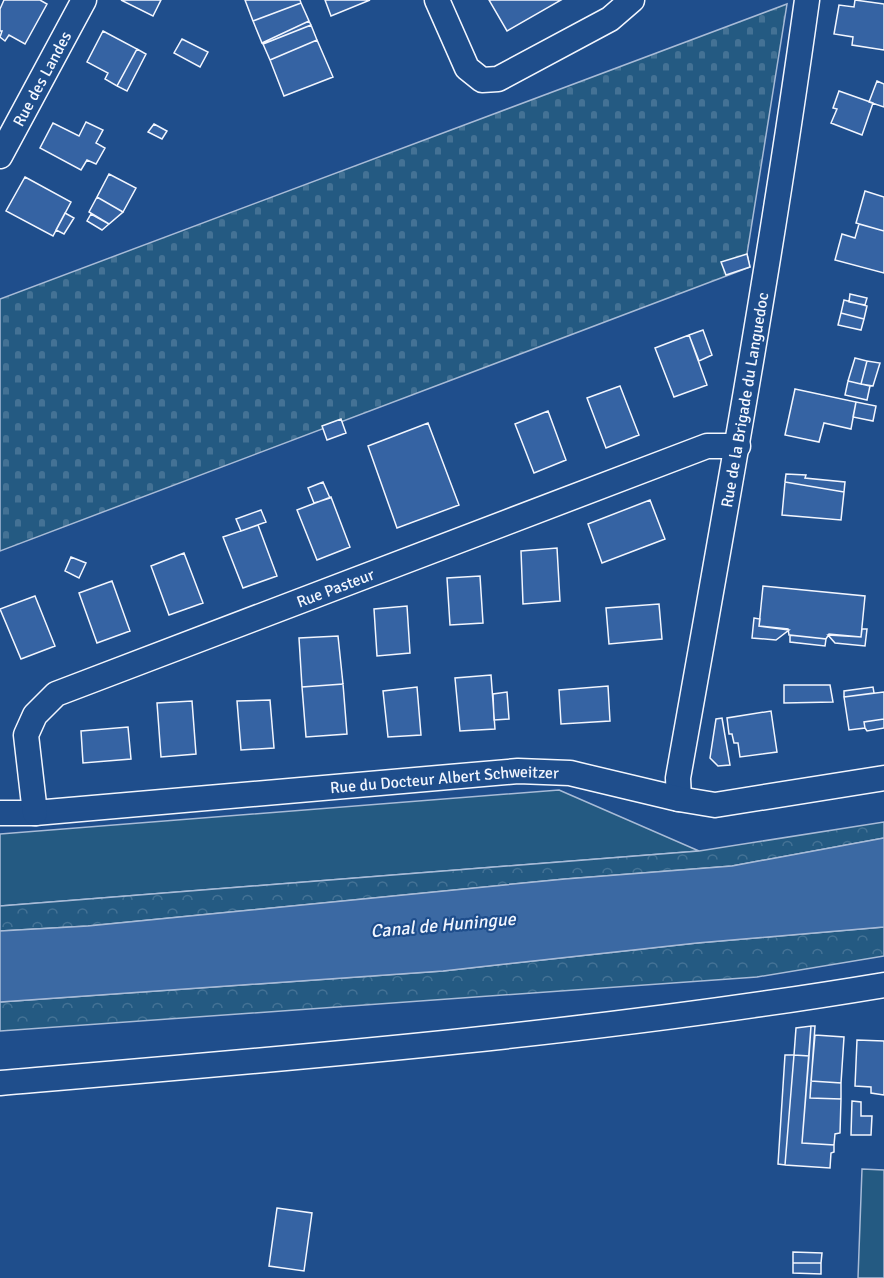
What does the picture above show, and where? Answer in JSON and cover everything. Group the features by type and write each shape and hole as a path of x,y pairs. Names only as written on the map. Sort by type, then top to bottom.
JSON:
{"street":[{"name":"Rue des Landes","path":"0,156 84,0"},
{"path":"437,0 467,68 482,80 498,79 610,19 632,0"},
{"name":"Rue de la Brigade du Languedoc","path":"678,799 678,778 738,446 807,0"},
{"name":"Rue Pasteur","path":"35,813 26,735 35,715 56,694 708,446 738,446"},
{"name":"Rue du Docteur Albert Schweitzer","path":"0,813 35,813 518,771 570,773 678,799 715,805 884,778"},
{"path":"0,1083 309,1057 763,1005 884,985"}],"green space":[{"path":"787,4 747,254 750,267 0,551 0,299"},
{"path":"559,790 699,851 0,906 0,834"},
{"path":"884,822 884,838 732,866 565,879 88,926 0,931 0,906 699,851"},
{"path":"884,927 884,956 757,977 0,1031 0,1002 443,971 697,943"},
{"path":"862,1169 884,1170 884,1278 858,1278"}],"water":[{"name":"Canal de Huningue","path":"884,838 884,927 697,943 443,971 0,1002 0,931 88,926 565,879 732,866"}],"building":[{"path":"4,0 40,0 47,4 25,44 9,35 5,41 0,37 2,31 0,31 0,9"},
{"path":"121,0 161,0 153,16"},
{"path":"245,0 300,0 301,3 253,21"},
{"path":"325,0 370,0 331,16"},
{"path":"489,0 561,0 507,31"},
{"path":"855,0 884,4 884,50 852,45 853,37 834,34 839,5 854,7"},
{"path":"301,3 309,21 262,43 253,21"},
{"path":"309,21 311,25 262,43"},
{"path":"311,25 317,40 270,60 263,44"},
{"path":"103,31 137,49 117,86 105,79 108,73 87,62"},
{"path":"182,39 208,52 200,67 174,53"},
{"path":"317,40 333,77 284,96 270,60"},
{"path":"137,49 146,54 127,91 117,86"},
{"path":"877,81 884,84 884,107 869,102"},
{"path":"839,91 873,103 862,135 831,123 837,109 833,108"},
{"path":"86,122 103,130 96,143 105,148 96,164 87,160 81,170 40,148 53,123 79,136"},
{"path":"154,124 167,131 162,139 148,132"},
{"path":"109,174 136,188 123,212 97,197"},
{"path":"25,177 71,202 53,236 6,211"},
{"path":"865,191 884,197 884,231 856,223"},
{"path":"97,197 123,212 109,224 89,212"},
{"path":"65,213 74,218 64,234 56,230"},
{"path":"91,214 109,224 102,230 87,221"},
{"path":"859,224 884,231 884,273 835,260 842,234 855,238"},
{"path":"747,254 750,267 726,275 721,262"},
{"path":"850,294 867,298 865,305 849,302"},
{"path":"844,300 867,306 864,319 841,313"},
{"path":"841,313 864,319 861,330 838,325"},
{"path":"703,330 712,355 699,361 689,335"},
{"path":"689,335 707,385 674,397 655,348"},
{"path":"855,358 867,361 861,384 848,381"},
{"path":"867,361 880,363 873,386 861,384"},
{"path":"848,381 870,386 867,400 845,395"},
{"path":"620,386 639,435 606,448 587,398"},
{"path":"795,389 856,402 851,429 824,423 819,442 785,435"},
{"path":"856,402 876,406 873,421 853,417"},
{"path":"548,411 566,460 534,473 515,424"},
{"path":"341,419 346,433 327,440 322,426"},
{"path":"428,423 459,505 397,528 368,446"},
{"path":"786,474 845,482 844,492 785,482"},
{"path":"323,482 330,498 314,503 308,488"},
{"path":"785,482 844,492 841,520 782,515"},
{"path":"331,497 350,547 317,560 297,510"},
{"path":"650,500 665,539 602,563 588,524"},
{"path":"261,510 266,522 241,531 236,519"},
{"path":"258,525 277,576 243,588 223,537"},
{"path":"557,548 560,601 523,604 521,551"},
{"path":"184,553 203,603 169,615 151,566"},
{"path":"71,557 86,563 79,578 65,571"},
{"path":"480,576 483,623 450,625 447,578"},
{"path":"112,581 130,631 97,643 79,593"},
{"path":"763,586 865,596 861,637 829,634 826,639 789,635 788,629 759,626"},
{"path":"35,596 55,646 21,659 0,609"},
{"path":"659,604 662,639 609,644 606,608"},
{"path":"407,606 410,653 377,656 374,609"},
{"path":"754,618 760,619 759,626 789,630 776,640 752,638"},
{"path":"862,629 867,629 865,646 835,643 828,635 861,637"},
{"path":"790,635 826,639 825,646 790,642"},
{"path":"338,636 343,684 302,687 299,638"},
{"path":"491,675 495,729 460,731 455,678"},
{"path":"343,684 347,734 306,737 302,687"},
{"path":"784,685 830,685 833,702 784,703"},
{"path":"608,686 610,721 561,724 559,690"},
{"path":"417,687 421,735 388,737 383,691"},
{"path":"873,687 874,693 844,697 844,691"},
{"path":"507,692 509,719 494,720 493,694"},
{"path":"884,692 884,719 864,722 865,728 849,730 844,697"},
{"path":"270,700 274,748 241,750 237,701"},
{"path":"192,701 196,754 161,757 157,703"},
{"path":"771,711 777,752 740,757 738,743 734,743 732,734 729,734 727,718"},
{"path":"722,718 730,765 718,766 710,758 716,719"},
{"path":"884,719 884,728 867,731 865,728 864,722"},
{"path":"128,727 131,759 83,763 81,731"},
{"path":"811,1026 815,1026 810,1098 841,1099 840,1133 835,1134 834,1145 802,1143"},
{"path":"811,1026 809,1056 794,1055 796,1028"},
{"path":"815,1035 844,1037 841,1083 811,1081"},
{"path":"857,1040 884,1041 884,1095 871,1093 871,1087 855,1086"},
{"path":"785,1055 794,1055 785,1165 778,1164"},
{"path":"794,1055 809,1056 802,1143 834,1145 830,1168 785,1165"},
{"path":"811,1081 841,1083 841,1099 810,1098"},
{"path":"852,1101 861,1102 861,1116 872,1116 871,1135 851,1135"},
{"path":"277,1208 312,1213 304,1271 269,1266"},
{"path":"793,1252 822,1253 821,1263 793,1263"},
{"path":"793,1263 821,1263 821,1274 793,1273"}]}
